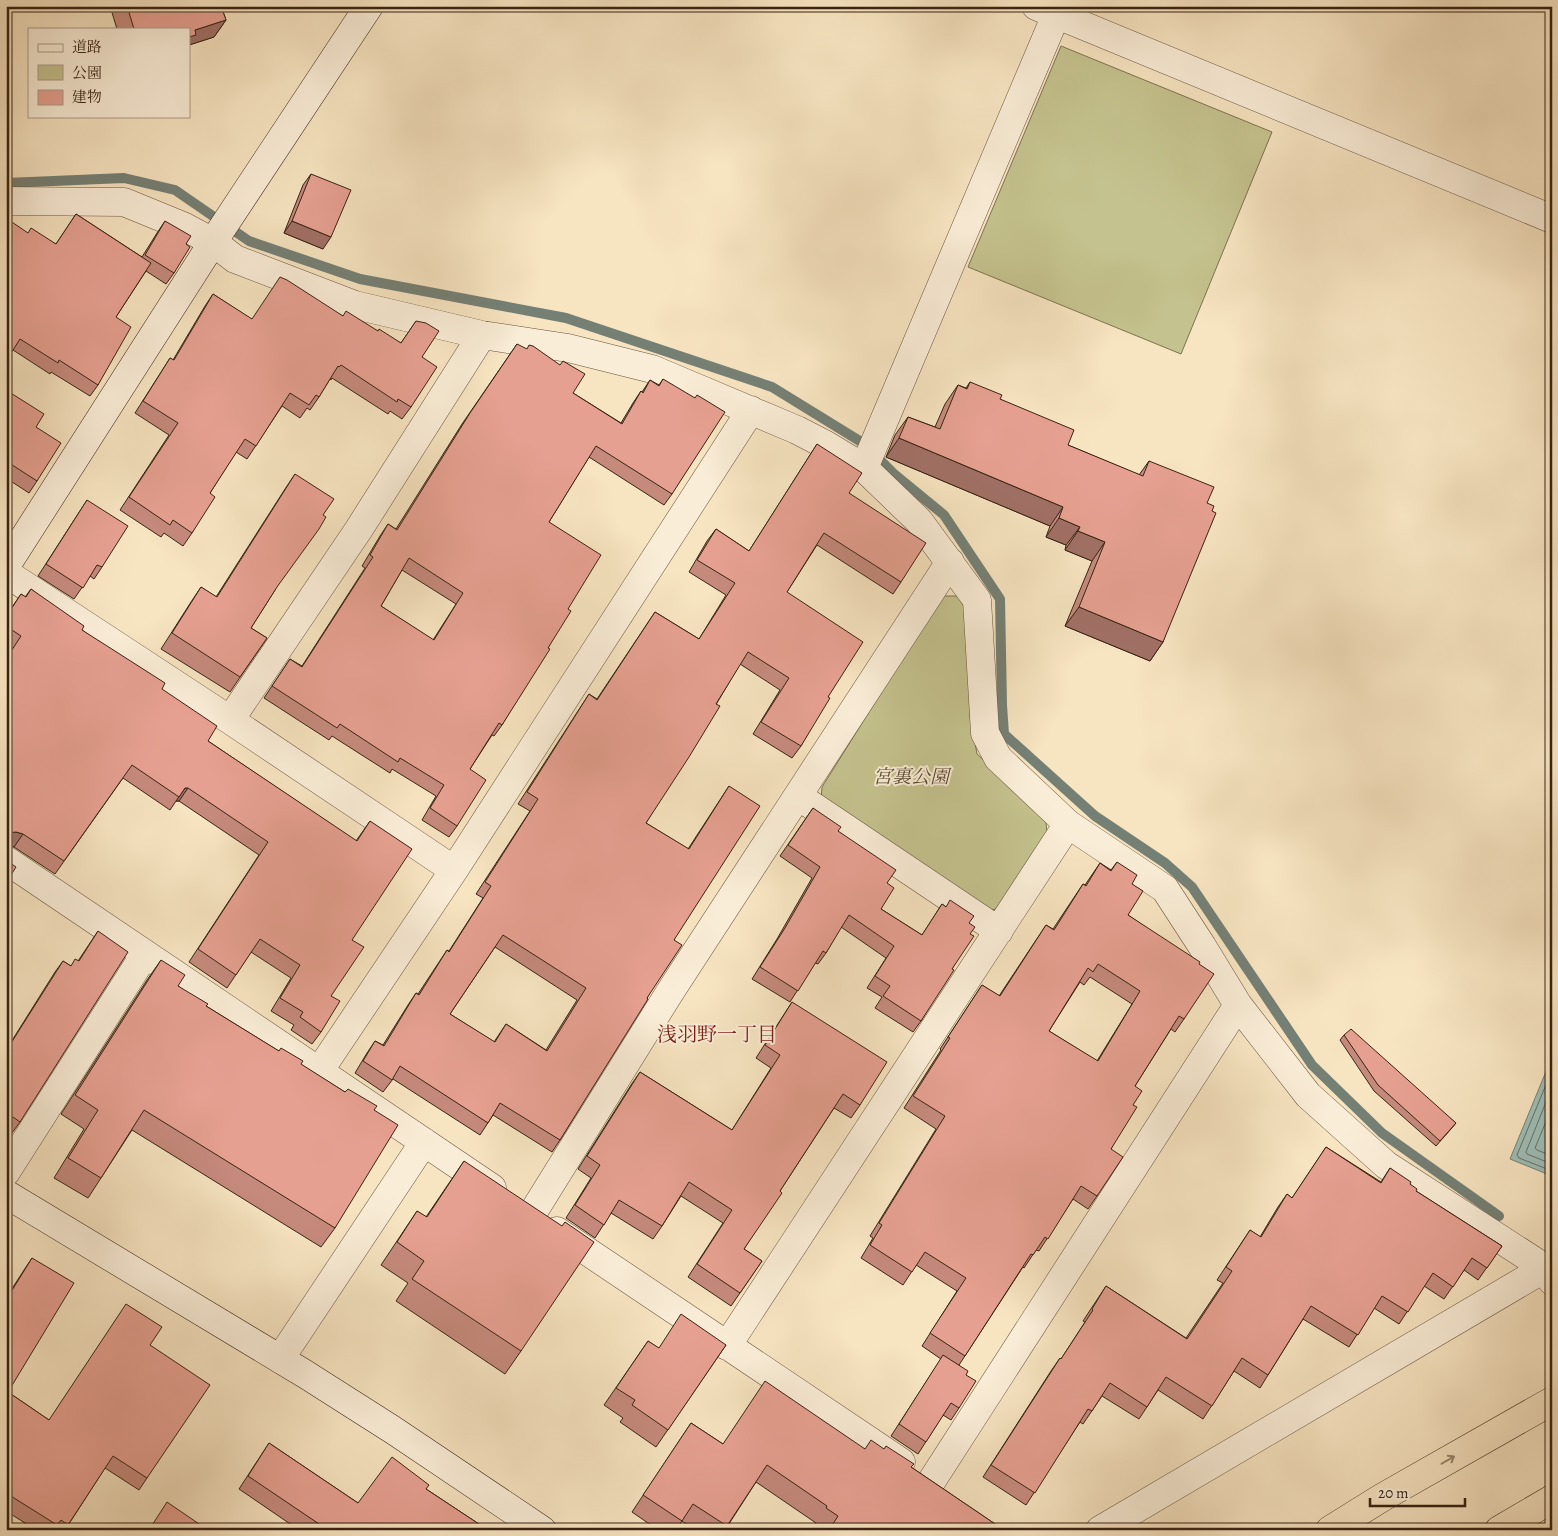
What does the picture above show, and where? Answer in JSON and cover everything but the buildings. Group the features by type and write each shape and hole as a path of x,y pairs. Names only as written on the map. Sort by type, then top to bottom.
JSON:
{"highway":[{"path":"1330,1530 1383,1497 1552,1401"},
{"path":"1498,1530 1552,1500"}],"street":[{"path":"6,566 213,242 369,6"},
{"path":"864,468 1046,10 1552,220"},
{"path":"6,202 124,202 185,227 213,242 235,260 355,305 482,335 568,348 652,369 751,410 826,445 864,468 919,521 977,600 985,733 998,758 1068,824 1165,889 1238,1005 1308,1095 1386,1164 1550,1271 1100,1530"},
{"path":"230,720 359,529 482,335"},
{"path":"320,1070 454,870 751,410"},
{"path":"532,1214 670,992 950,562"},
{"path":"6,573 454,870"},
{"path":"798,796 999,931"},
{"path":"727,1346 1068,824"},
{"path":"6,860 956,1498"},
{"path":"6,1172 145,954"},
{"path":"931,1482 1238,1005"},
{"path":"280,1359 424,1142"},
{"path":"6,1194 280,1359 393,1430 542,1530"}],"green space":[{"path":"1061,46 1272,132 1181,354 968,267"},
{"name":"宮裏公園","path":"942,596 958,596 969,616 970,716 977,754 1045,816 1047,831 996,909 988,911 821,800 822,787"}],"water":[{"path":"1552,1057 1552,1176 1510,1159"}],"waterway":[{"path":"6,183 124,178 175,190 249,241 360,279 566,318 772,387 863,443 893,473 944,515 1000,599 1004,734 1095,816 1165,863 1192,887 1312,1065 1382,1133 1499,1216"}],"district":[{"name":"浅羽野一丁目","path":"717,1034"}]}
